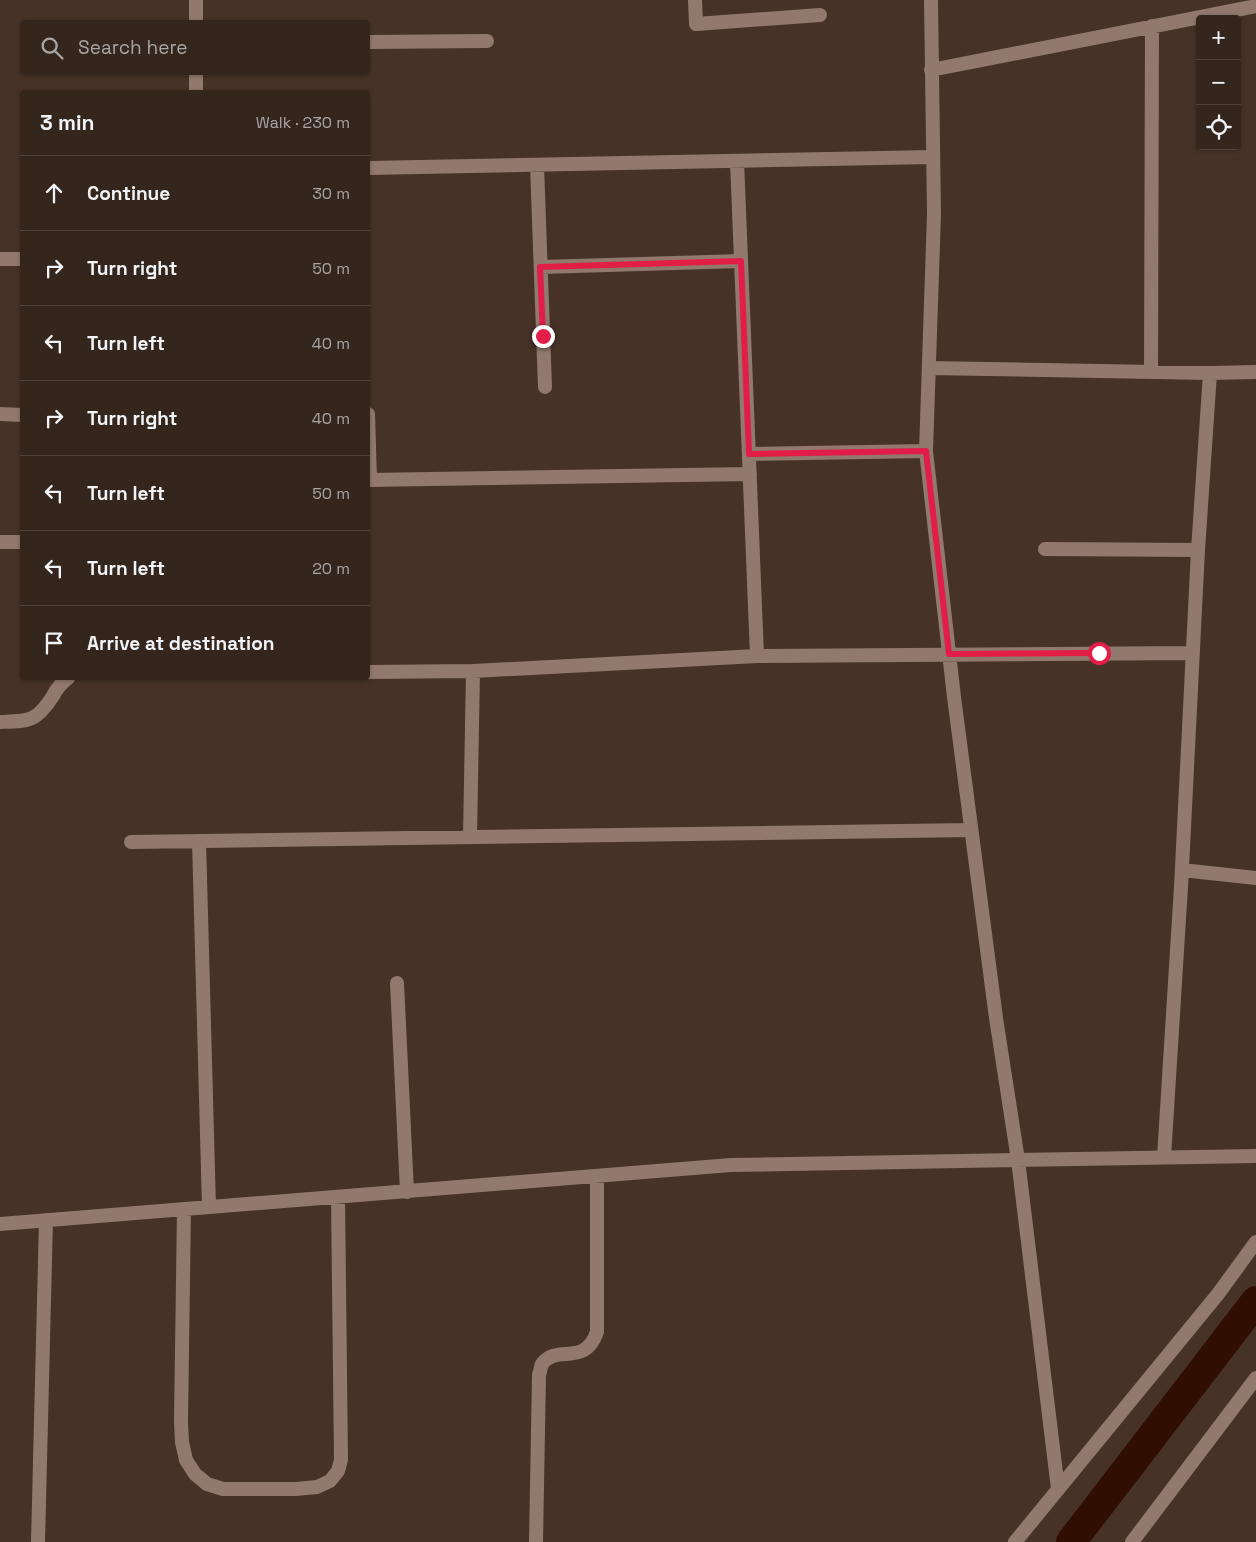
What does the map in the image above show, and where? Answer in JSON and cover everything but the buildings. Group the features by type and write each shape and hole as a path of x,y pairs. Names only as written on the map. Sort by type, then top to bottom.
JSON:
{"street":[{"path":"196,0 196,20"},
{"path":"695,0 696,24 820,15"},
{"path":"931,0 934,214 926,451 971,830 996,1018 1018,1160 1058,1489"},
{"path":"932,70 1256,6"},
{"path":"1151,372 1152,26"},
{"path":"370,42 487,41"},
{"path":"196,75 196,90"},
{"path":"370,168 933,157"},
{"path":"737,161 757,656"},
{"path":"537,165 545,387"},
{"path":"0,259 20,259"},
{"path":"540,267 741,261"},
{"path":"929,368 1210,373 1256,372"},
{"path":"1164,1157 1182,870 1198,550 1210,373"},
{"path":"0,414 20,415"},
{"path":"749,454 926,451"},
{"path":"370,480 750,474"},
{"path":"0,542 20,542"},
{"path":"1046,549 1198,550"},
{"path":"370,672 473,672 757,656 1193,653"},
{"path":"470,837 473,672"},
{"path":"0,722 24,721 34,718 42,712 61,683 65,680"},
{"path":"131,842 971,830"},
{"path":"199,841 209,1207"},
{"path":"1182,870 1256,878"},
{"path":"397,982 407,1192"},
{"path":"0,1224 731,1165 1256,1156"},
{"path":"536,1542 540,1370 542,1364 552,1357 584,1351 593,1342 596,1332 597,1176"},
{"path":"184,1209 181,1422 182,1442 186,1460 195,1474 207,1484 222,1489 296,1489 317,1487 330,1481 338,1471 341,1460 338,1197"},
{"path":"38,1542 46,1220"},
{"path":"1015,1542 1218,1294 1256,1242"},
{"path":"1132,1542 1256,1378"}],"waterway":[{"path":"1071,1542 1256,1301"}],"route":[{"path":"543,336 540,267 741,261 749,454 926,451 949,654 1099,653"}]}
